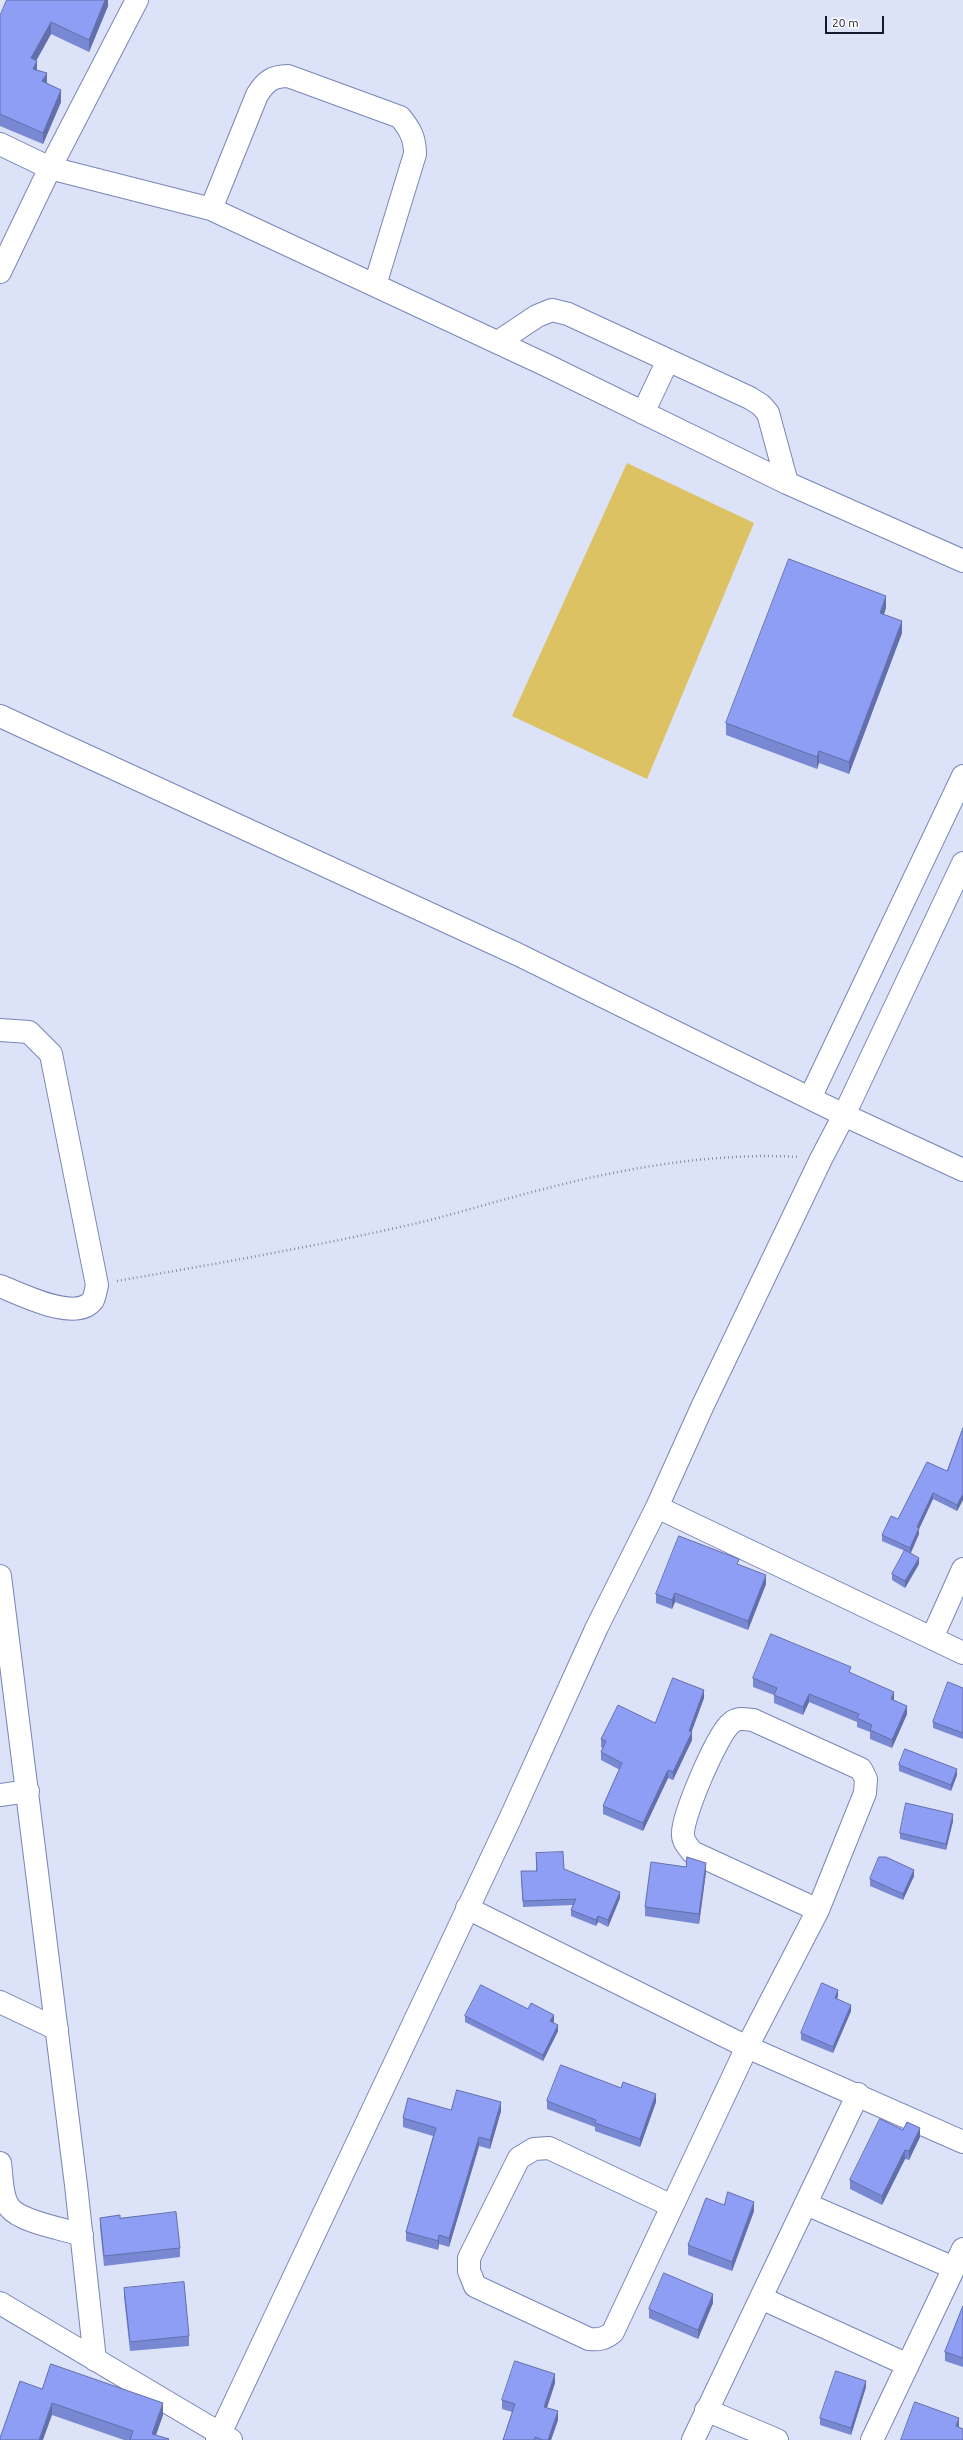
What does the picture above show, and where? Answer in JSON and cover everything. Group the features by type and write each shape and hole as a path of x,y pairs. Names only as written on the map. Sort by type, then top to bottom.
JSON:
{"main road":[{"path":"0,272 50,168 137,0"},
{"path":"210,209 257,95 268,80 279,76 288,76 400,117 410,129 415,141 416,154 376,285"},
{"path":"0,144 50,168 210,209 498,342 787,483 963,561"},
{"path":"498,342 537,316 552,310 568,314 761,405 768,413 787,483"},
{"path":"643,412 668,360"},
{"path":"0,716 516,954 844,1115 963,1170"},
{"path":"810,1098 963,776"},
{"path":"0,2303 223,2438 598,1627 657,1508 703,1405 821,1159 844,1115 963,863"},
{"path":"0,1030 30,1032 51,1054 97,1285 93,1300 81,1309 62,1309 0,1286"},
{"path":"657,1508 963,1653"},
{"path":"932,1638 963,1568"},
{"path":"0,1576 4,1646 28,1792 82,2235 95,2360"},
{"path":"672,2206 549,2148 534,2149 519,2158 470,2258 469,2271 476,2286 589,2339 597,2340 607,2337 613,2332 747,2047 818,1910 865,1793 866,1779 861,1769 753,1720 740,1718 730,1724 702,1774 683,1826 684,1842 692,1852 818,1910"},
{"path":"0,1795 28,1792"},
{"path":"467,1908 747,2047 858,2094 963,2142"},
{"path":"0,2002 56,2029"},
{"path":"693,2440 858,2094"},
{"path":"0,2163 5,2197 9,2208 18,2215 82,2235"},
{"path":"806,2204 954,2268"},
{"path":"872,2440 963,2249"},
{"path":"761,2298 908,2365"},
{"path":"706,2410 776,2440"}],"path":[{"path":"97,1285 280,1252 426,1220 546,1188 636,1170 770,1156 821,1159"}],"shaded area":[{"path":"627,463 754,523 647,779 512,716"}],"building":[{"path":"7,0 105,0 89,40 51,22 31,58 37,61 33,69 47,73 42,81 61,90 43,133 0,114 0,16"},
{"path":"789,559 886,596 880,613 902,621 849,762 819,751 817,757 726,723"},
{"path":"963,1428 963,1494 957,1505 933,1493 917,1527 919,1528 910,1548 882,1535 891,1516 898,1519 927,1462 947,1471"},
{"path":"679,1536 739,1559 737,1564 766,1575 748,1621 675,1593 672,1600 656,1594"},
{"path":"905,1550 919,1558 905,1581 892,1574"},
{"path":"771,1634 851,1667 849,1672 894,1692 891,1699 907,1706 892,1740 870,1730 872,1725 857,1718 859,1714 809,1694 803,1707 774,1695 777,1688 753,1678"},
{"path":"673,1678 704,1690 689,1731 692,1732 673,1772 668,1770 643,1823 603,1806 622,1763 601,1752 606,1741 601,1739 618,1705 655,1723"},
{"path":"948,1682 963,1688 963,1733 933,1722"},
{"path":"905,1749 957,1769 951,1785 899,1765"},
{"path":"906,1803 953,1814 946,1844 900,1833"},
{"path":"563,1852 564,1869 620,1892 608,1920 598,1916 596,1920 571,1910 576,1899 523,1901 521,1871 537,1871 536,1853"},
{"path":"687,1857 706,1863 699,1914 645,1907 651,1862 686,1867"},
{"path":"879,1857 886,1857 914,1870 903,1894 870,1879"},
{"path":"822,1983 838,1990 835,1998 851,2005 833,2047 801,2033"},
{"path":"481,1985 528,2009 531,2003 554,2015 550,2021 558,2025 543,2055 465,2016"},
{"path":"561,2065 621,2088 623,2082 656,2094 640,2139 595,2123 596,2120 547,2101"},
{"path":"457,2090 501,2102 490,2140 479,2137 449,2238 439,2235 438,2241 406,2232 436,2128 403,2118 408,2098 451,2110"},
{"path":"880,2119 903,2130 907,2122 920,2128 909,2151 905,2150 882,2196 850,2180"},
{"path":"728,2192 754,2202 732,2262 688,2245 706,2198 724,2205"},
{"path":"176,2212 180,2248 104,2256 100,2218 120,2215 120,2218"},
{"path":"664,2273 713,2294 698,2330 649,2309"},
{"path":"184,2282 189,2336 130,2342 124,2288"},
{"path":"963,2306 963,2358 945,2352"},
{"path":"515,2361 555,2374 544,2407 558,2411 548,2440 535,2437 534,2440 503,2440 515,2404 502,2400"},
{"path":"51,2364 163,2403 152,2434 169,2439 130,2440 133,2431 52,2403 39,2440 0,2440 20,2381 42,2389"},
{"path":"836,2371 866,2381 851,2428 820,2418"},
{"path":"915,2402 959,2418 956,2426 963,2429 963,2440 901,2440"}]}
